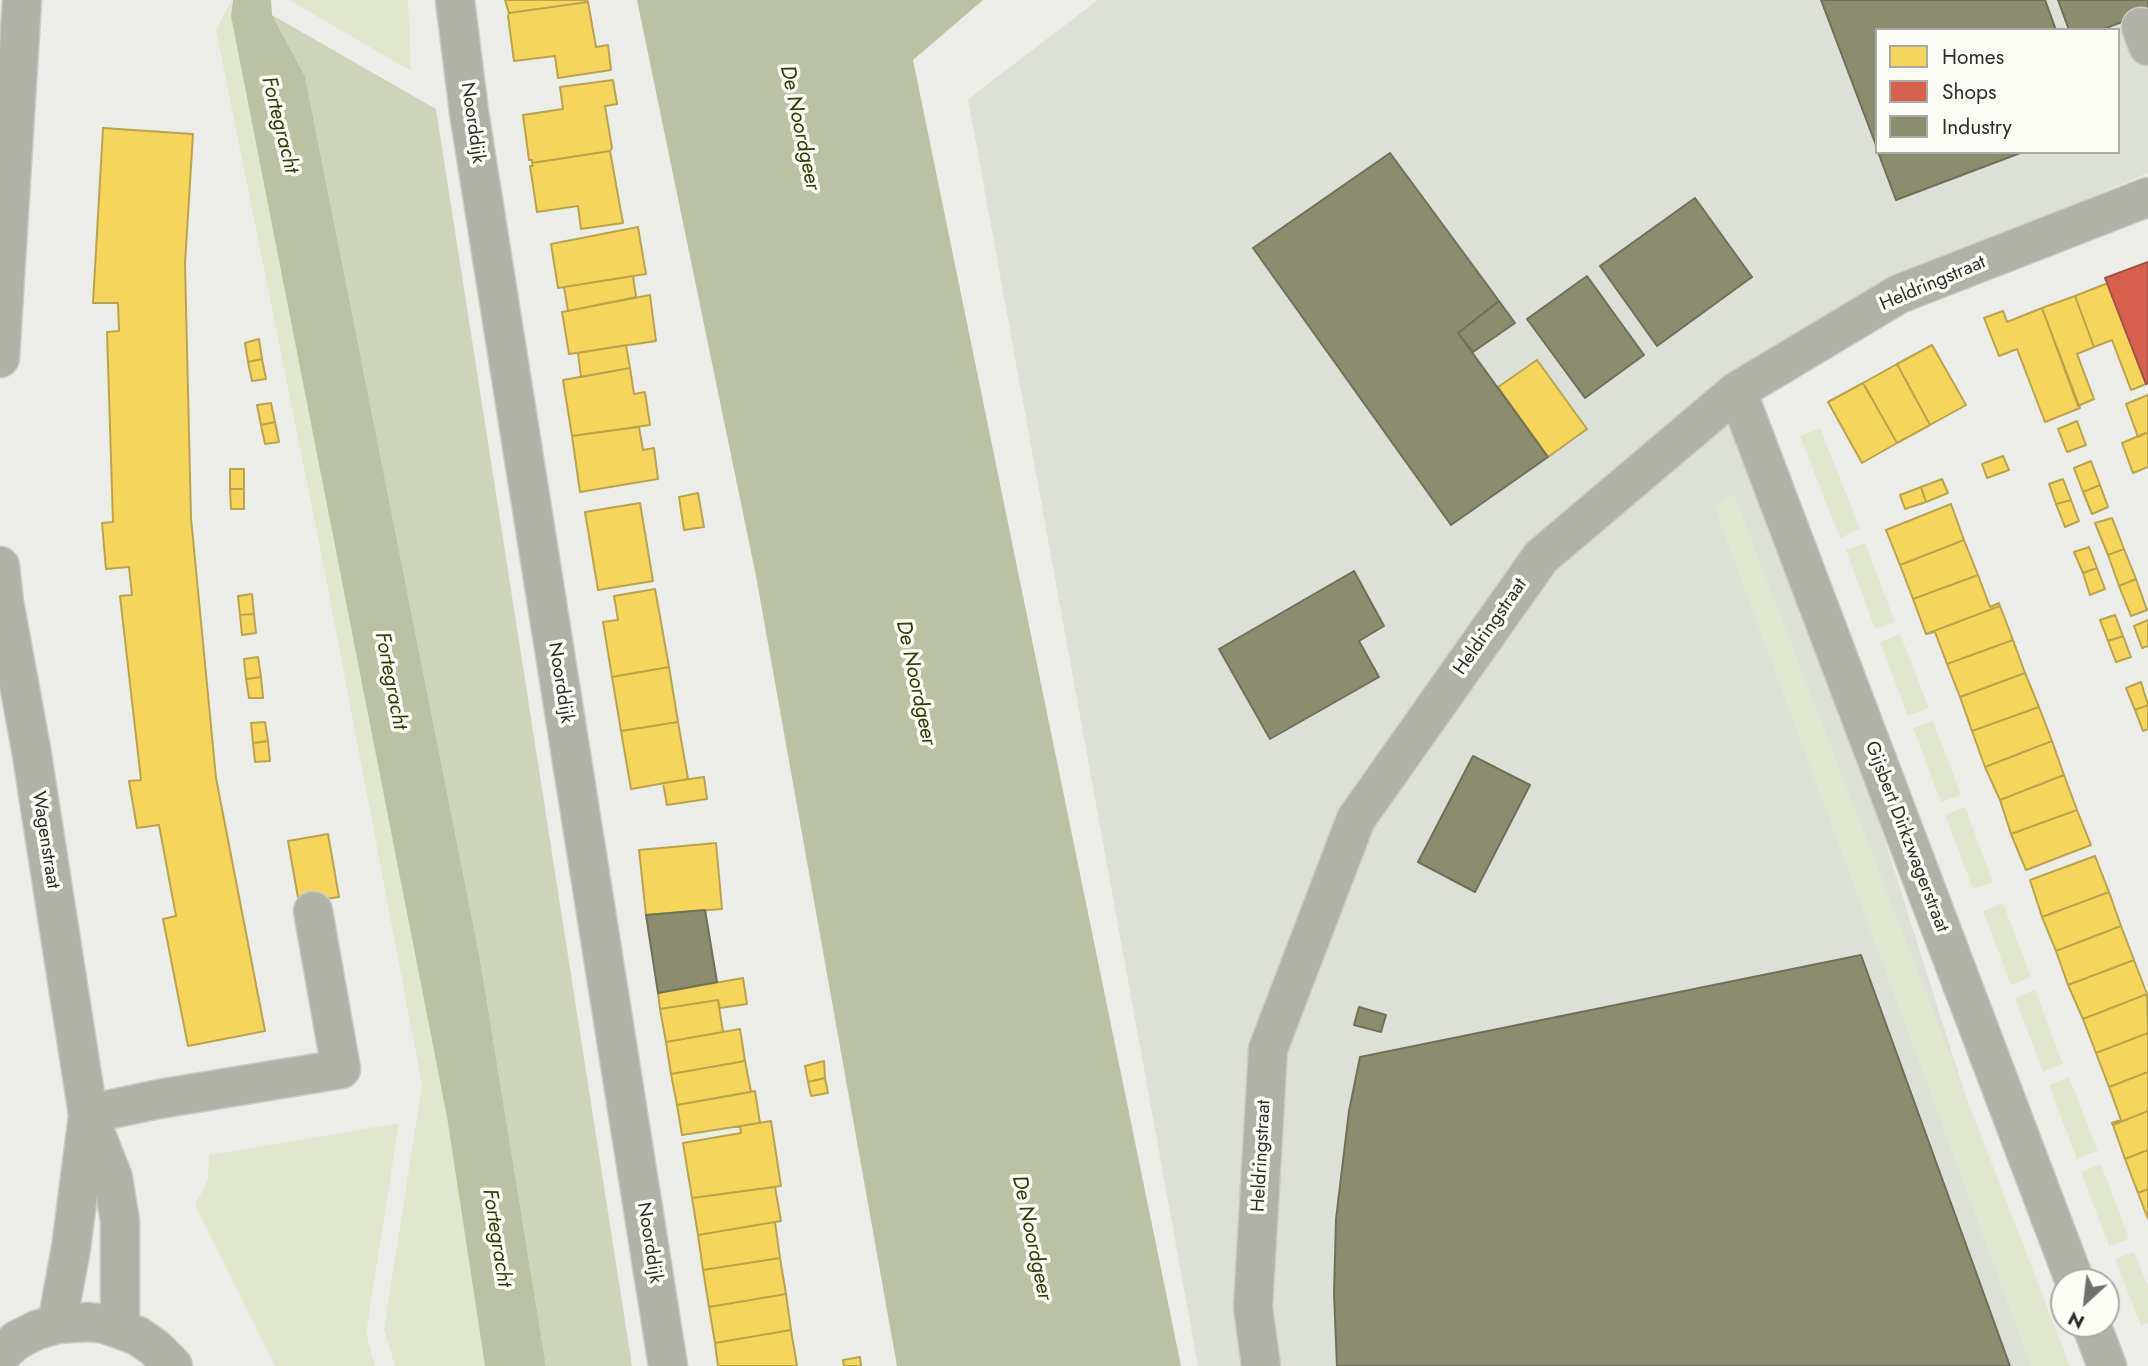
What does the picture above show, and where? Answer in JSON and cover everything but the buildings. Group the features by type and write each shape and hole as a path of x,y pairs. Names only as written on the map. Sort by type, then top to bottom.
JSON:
{"street":[{"path":"0,358 22,0"},
{"name":"Noorddijk","path":"455,0 471,125 668,1366"},
{"name":"Heldringstraat","path":"1261,1366 1253,1307 1268,1049 1356,819 1541,557 1737,391 1899,294 2148,197"},
{"name":"Gijsbert Dirkzwagerstraat","path":"1737,391 2070,1268"},
{"name":"Wagenstraat","path":"0,566 88,1114 113,1178 120,1221 120,1328"},
{"path":"88,1114 159,1099 341,1069 313,911"},
{"name":"Wagenstraat","path":"57,1324 71,1248 88,1114"},
{"path":"0,1355 17,1340 37,1330 57,1324 89,1322 120,1328 155,1348 173,1366"},
{"path":"2096,1338 2106,1366"}],"shaded area":[{"path":"232,0 231,16 447,1117 485,1366 395,1366 384,1329 422,1085 320,547 216,30"},
{"path":"289,0 408,0 411,71"},
{"path":"1098,0 2148,0 2148,173 1839,306 1738,376 2051,1366 1198,1366 968,99"},
{"path":"272,15 436,109 632,1366 546,1366 480,959 305,76"},
{"path":"1820,428 1860,529 1840,538 1800,436"},
{"path":"1734,495 2050,1314 2050,1338 2059,1338 2070,1366 2031,1366 1714,506"},
{"path":"1865,543 1895,622 1875,629 1846,550"},
{"path":"1900,634 1929,708 1908,716 1880,642"},
{"path":"1933,721 1961,795 1941,802 1913,728"},
{"path":"1965,807 1993,882 1973,889 1945,815"},
{"path":"2003,903 2031,977 2011,985 1983,911"},
{"path":"2035,990 2063,1064 2043,1072 2015,998"},
{"path":"2069,1077 2098,1151 2077,1159 2049,1085"},
{"path":"399,1123 366,1333 375,1366 275,1366 195,1205 208,1180 209,1155"},
{"path":"2101,1164 2129,1239 2109,1246 2081,1172"},
{"path":"2134,1252 2148,1286 2148,1323 2141,1326 2115,1259"}],"water":[{"name":"Fortegracht","path":"233,0 271,0 272,15 305,76 480,959 546,1366 485,1366 447,1117 231,16"},
{"name":"De Noordgeer","path":"637,0 983,0 913,60 1181,1366 897,1366 756,576"}]}
